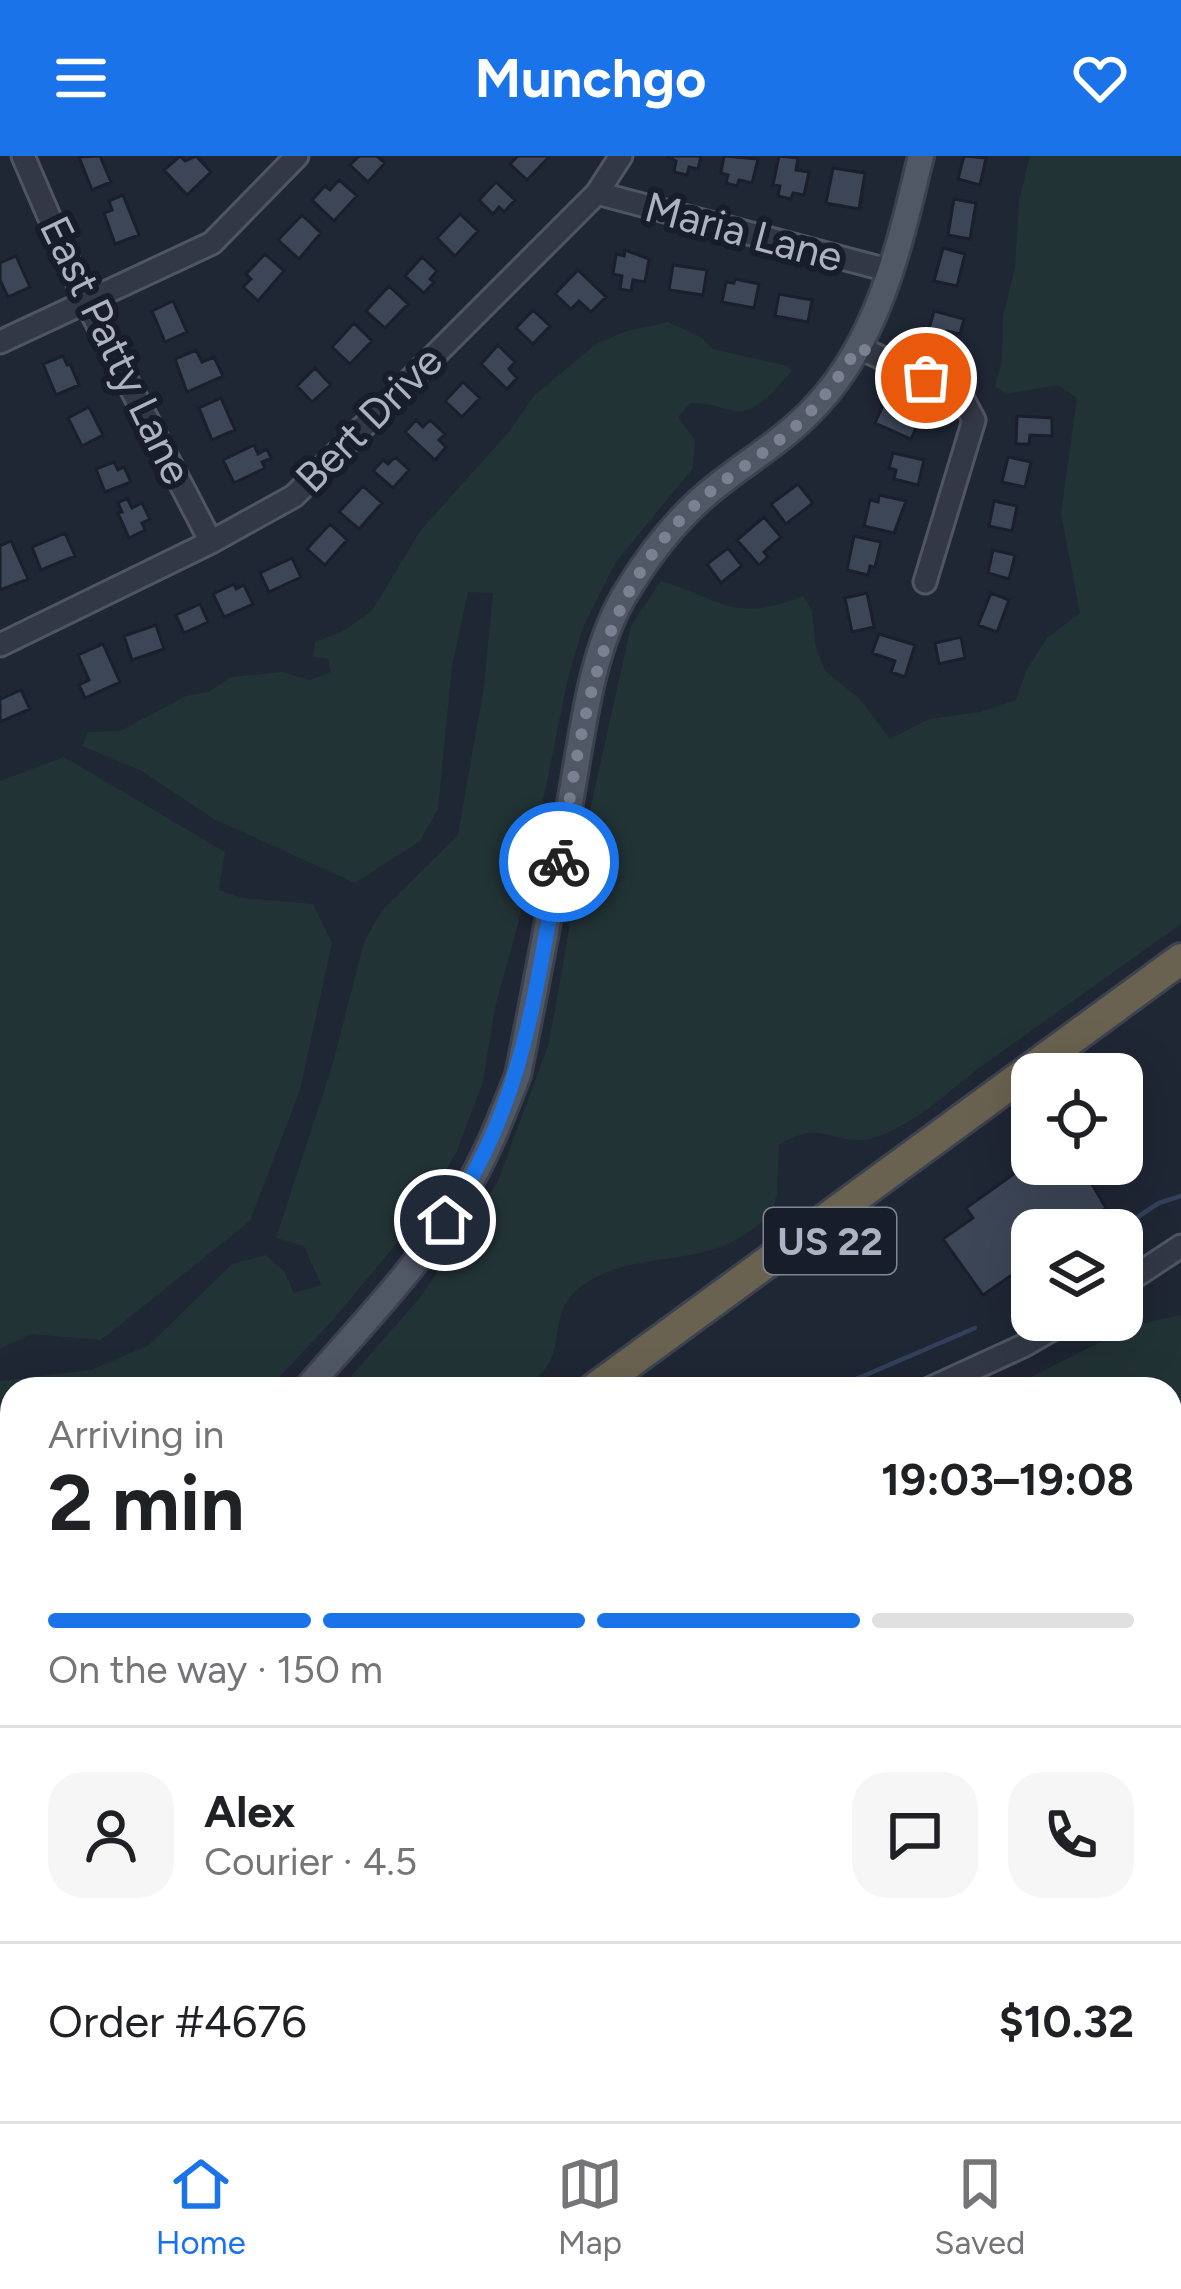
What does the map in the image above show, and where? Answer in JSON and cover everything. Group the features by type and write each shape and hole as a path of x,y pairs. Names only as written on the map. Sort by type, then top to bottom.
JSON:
{"highway":[{"name":"US 22","path":"608,1377 1181,959"},
{"path":"1088,1053 1181,985"},
{"name":"US 22","path":"645,1377 1011,1109"}],"main road":[{"path":"317,1377 406,1275 464,1193 496,1133 518,1075 588,703 605,637 621,601 674,526 818,404 858,347 891,271 921,156"}],"street":[{"name":"East Patty Lane","path":"23,156 86,300 211,542"},
{"path":"0,342 212,243 297,156"},
{"name":"Bert Drive","path":"0,645 294,496 597,193 620,156"},
{"name":"Maria Lane","path":"597,193 891,271"},
{"path":"858,347 960,394 974,420 925,582"},
{"path":"1143,1271 1181,1246"},
{"path":"953,1377 1026,1341"}],"shaded area":[{"path":"1030,156 1181,156 1181,924 904,1124 871,1138 810,1133 779,1145 771,1216 723,1246 619,1268 586,1283 563,1309 554,1351 538,1377 350,1377 423,1294 498,1181 549,1043 590,810 631,626 661,581 744,609 803,596 812,611 816,648 825,671 860,699 890,739 929,719 980,712 1016,700 1026,671 1047,638 1080,613 1061,513 1077,398 1058,385 1006,394 995,386 1015,267 1019,201"},
{"path":"668,322 701,337 713,349 792,371 753,408 738,411 690,403 678,417 695,440 693,468 616,562 583,627 495,1008 483,1082 456,1153 418,1218 279,1377 33,1377 91,1370 149,1345 232,1264 266,1255 284,1271 294,1293 321,1285 304,1246 276,1238 333,1063 364,942 382,910 458,835 484,686 493,593 468,592 452,666 438,809 420,841 355,883 214,819 140,770 82,746 88,732 120,731 186,696 209,692 231,677 282,672 310,680 331,672 328,659 313,657 315,642 343,631 372,611 420,531 508,433 534,396 596,344"},
{"path":"64,757 225,852 219,890 242,898 313,904 332,943 300,1090 250,1221 101,1340 31,1334 0,1349 0,781"},
{"path":"1181,1315 1181,1377 1031,1377 1102,1341 1143,1341 1143,1324"}],"building":[{"path":"100,156 111,182 92,190 79,157"},
{"path":"180,156 185,161 196,156 211,172 187,195 164,170"},
{"path":"359,156 377,156 385,163 368,182 350,165"},
{"path":"518,156 550,156 527,180 510,164"},
{"path":"666,156 701,156 698,169 689,167 687,175 674,172 676,161"},
{"path":"724,156 758,159 752,183 726,183 728,175 721,173"},
{"path":"779,156 798,158 796,170 809,172 804,195 778,196 780,186 773,185"},
{"path":"964,156 986,158 980,185 958,179"},
{"path":"833,168 865,173 859,209 826,203"},
{"path":"339,180 357,196 334,221 312,200"},
{"path":"496,182 515,200 504,212 499,207 493,214 479,200"},
{"path":"123,195 139,235 115,244 104,213 112,210 109,201"},
{"path":"954,199 976,203 970,239 948,235"},
{"path":"460,214 478,231 455,256 437,238"},
{"path":"302,215 321,233 299,259 278,240"},
{"path":"943,248 965,254 957,286 934,281"},
{"path":"625,250 649,259 645,282 633,280 631,291 620,289 622,276 613,274 616,254 624,256"},
{"path":"265,254 284,271 258,301 243,287 251,279 246,274"},
{"path":"16,256 30,287 8,297 0,280 0,263"},
{"path":"422,257 437,271 424,293 405,276"},
{"path":"673,265 707,270 703,295 669,290"},
{"path":"578,270 606,297 591,312 579,301 571,309 555,294"},
{"path":"726,282 759,284 754,308 722,302"},
{"path":"389,286 408,304 385,328 366,311"},
{"path":"779,294 812,300 808,322 775,316"},
{"path":"173,301 187,332 165,342 152,311"},
{"path":"533,310 550,326 533,344 516,328"},
{"path":"934,311 964,319 960,334 947,331 945,341 927,336"},
{"path":"354,323 372,341 350,364 332,347"},
{"path":"498,345 515,362 509,369 517,378 507,389 481,364"},
{"path":"196,350 202,362 214,357 223,376 187,392 175,359"},
{"path":"63,356 79,385 56,395 43,364"},
{"path":"315,368 331,385 312,402 297,386"},
{"path":"463,382 480,398 462,417 445,401"},
{"path":"221,398 235,430 212,440 199,408"},
{"path":"885,401 921,417 911,439 875,423"},
{"path":"89,407 103,435 82,446 68,418"},
{"path":"1017,416 1052,418 1052,436 1030,435 1029,444 1016,444"},
{"path":"416,420 423,427 430,420 445,434 439,440 446,447 435,460 405,432"},
{"path":"254,445 258,454 267,449 271,458 262,462 265,468 234,483 223,460"},
{"path":"893,453 924,460 918,485 894,479 896,470 889,468"},
{"path":"395,457 409,470 393,488 373,471 383,460 388,464"},
{"path":"1008,457 1031,462 1025,487 1002,482"},
{"path":"114,462 118,470 124,467 131,482 105,492 96,469"},
{"path":"798,484 813,503 786,524 771,504"},
{"path":"363,486 382,503 359,529 339,512"},
{"path":"879,495 906,501 894,533 864,526 870,500 878,502"},
{"path":"127,498 132,508 142,503 150,519 142,523 145,530 129,538 118,513 122,512 118,503"},
{"path":"994,501 1017,506 1012,531 989,526"},
{"path":"764,517 781,537 764,552 768,557 759,565 737,540"},
{"path":"330,524 347,540 325,565 307,549"},
{"path":"65,533 75,556 41,570 32,547"},
{"path":"854,536 881,542 868,575 847,570"},
{"path":"11,541 28,579 0,590 0,546"},
{"path":"728,548 742,566 721,583 707,564"},
{"path":"993,550 1015,555 1009,579 988,573"},
{"path":"292,558 301,577 269,592 260,573"},
{"path":"234,584 236,589 244,585 253,604 224,617 213,594"},
{"path":"867,593 874,627 852,632 845,598"},
{"path":"991,593 1009,600 997,632 978,625"},
{"path":"200,604 208,622 184,633 176,615"},
{"path":"156,625 164,649 132,660 124,636"},
{"path":"879,634 915,645 905,677 891,672 895,661 872,653"},
{"path":"961,637 965,658 939,664 935,643"},
{"path":"103,644 120,682 85,698 79,685 89,680 78,655"},
{"path":"21,690 30,709 0,722 0,696"},
{"path":"1011,1176 1011,1185 1092,1185 1106,1208 1011,1209 1011,1276 983,1295 943,1239 973,1218 966,1208"}],"waterway":[{"path":"1143,1213 1181,1196"},
{"path":"861,1377 975,1328"}],"way so far":[{"path":"559,862 605,637 621,601 662,540 716,486 789,432 818,404 858,347 926,378"}],"route":[{"path":"445,1220 496,1133 518,1075 559,862"}]}
